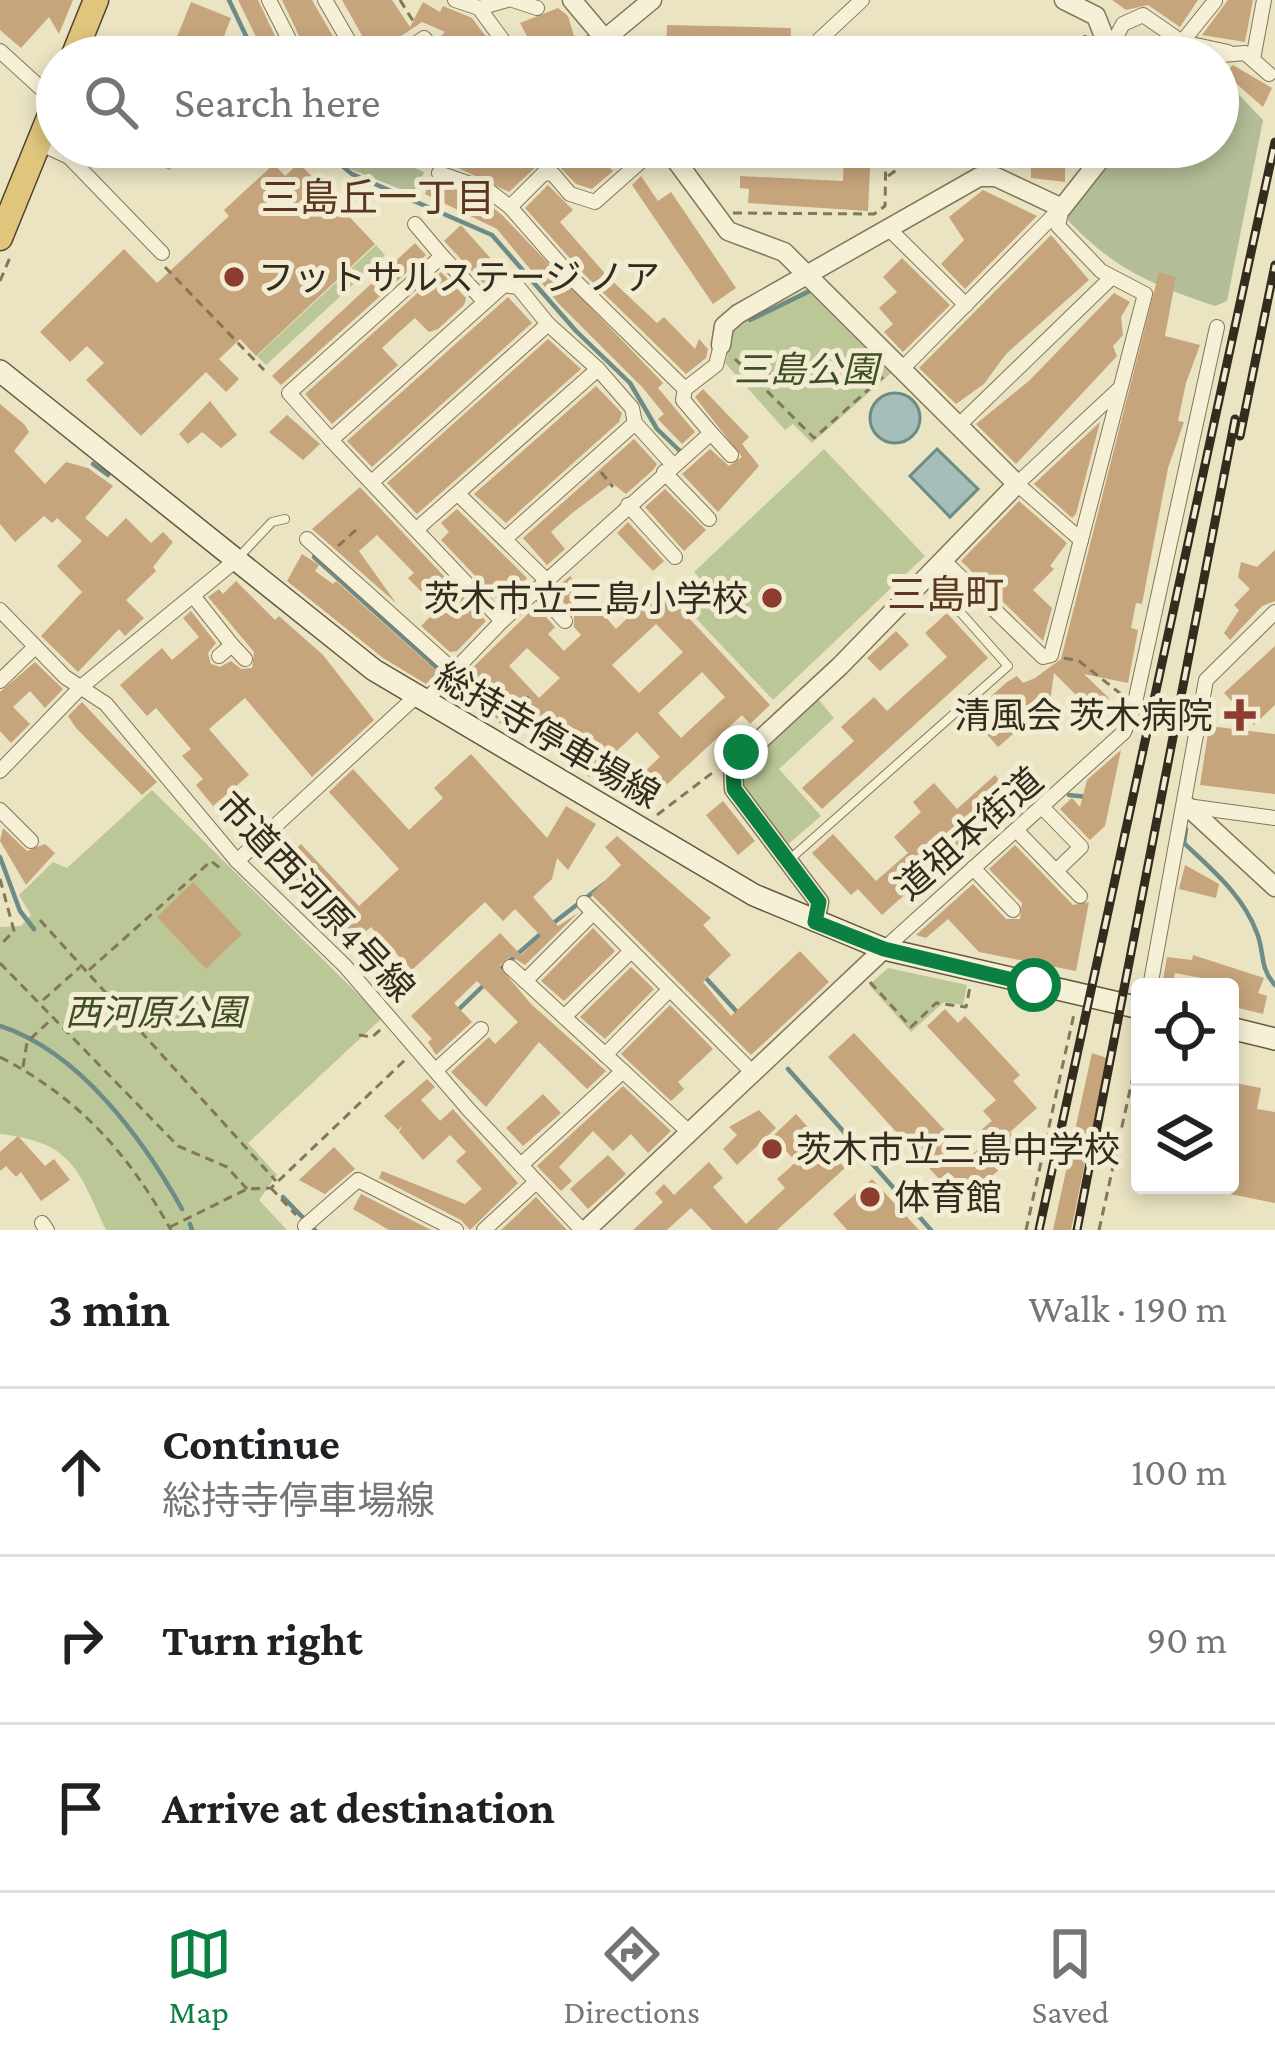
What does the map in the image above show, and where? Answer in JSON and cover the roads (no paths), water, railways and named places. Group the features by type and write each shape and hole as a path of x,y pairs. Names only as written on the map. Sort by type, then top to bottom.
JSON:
{"highway":[{"path":"82,36 96,0"},
{"path":"0,238 36,150"}],"main road":[{"name":"総持寺停車場線","path":"0,370 236,560 423,702 754,896 884,949 1131,1006"},
{"path":"1239,1030 1275,1039"}],"street":[{"path":"268,0 287,36"},
{"path":"325,0 346,36"},
{"path":"455,0 479,8 510,0 537,8"},
{"path":"572,0 604,36"},
{"path":"608,36 652,0"},
{"path":"823,36 862,0"},
{"path":"1064,0 1123,24"},
{"path":"1253,59 1264,0"},
{"path":"1187,36 1215,2"},
{"path":"479,8 500,36"},
{"path":"1118,36 1123,24 1142,8 1175,36"},
{"path":"1096,16 1104,36"},
{"path":"0,51 36,82"},
{"path":"1239,57 1253,59 1270,74"},
{"path":"80,168 162,253"},
{"path":"510,207 544,172 553,174 570,194 595,202 633,168"},
{"path":"678,168 713,213 740,238 784,252 957,427 1082,541"},
{"path":"898,367 1062,208 1093,168"},
{"path":"439,173 488,190 510,207 575,280 685,389"},
{"path":"731,455 683,400 685,389 716,365 724,326 733,316 979,177 996,177 1062,208"},
{"path":"944,561 1043,657 1051,655 1145,294 1110,279 1058,226 1062,208"},
{"path":"415,224 484,302"},
{"path":"889,229 966,305"},
{"path":"442,256 289,393 502,621"},
{"path":"957,427 1110,279"},
{"path":"331,440 504,285 518,287 632,408 634,423 709,519"},
{"path":"373,482 548,324"},
{"name":"道祖本街道","path":"884,949 1118,741 1135,707 1217,327"},
{"path":"418,528 598,369"},
{"path":"815,922 819,902 734,789 733,764 1118,390"},
{"path":"507,537 634,423"},
{"path":"237,861 411,701 423,702 502,621 711,433"},
{"path":"458,494 507,537 565,621"},
{"path":"628,505 675,557"},
{"path":"307,539 453,670"},
{"path":"0,771 81,687 236,560"},
{"path":"194,597 245,658"},
{"name":"市道西河原4号線","path":"0,610 34,648 106,704 237,861 345,966 584,1230"},
{"path":"1152,978 1187,806 1206,680 1275,612"},
{"path":"219,656 232,645"},
{"path":"0,681 34,648"},
{"path":"1187,806 1275,818"},
{"path":"1187,806 1275,887"},
{"path":"1043,808 1081,848 1056,871"},
{"path":"0,810 31,842"},
{"path":"1017,831 1080,896"},
{"path":"973,868 1013,910"},
{"path":"525,981 589,908 754,1075"},
{"path":"584,1230 884,949"},
{"path":"564,1017 631,951"},
{"path":"510,967 690,1133"},
{"path":"605,1055 670,990"},
{"path":"436,1070 481,1029"},
{"path":"521,1165 623,1071"},
{"path":"305,1226 358,1180 457,1230"},
{"path":"484,1230 536,1181"}],"lane":[{"path":"236,560 272,522 285,519"},
{"path":"788,861 1008,666 955,605"}],"water":[{"path":"895,393 913,400 920,418 913,436 895,443 877,436 870,418 877,400"},
{"path":"937,449 978,489 950,517 910,476"}],"waterway":[{"path":"229,0 246,36"},
{"path":"345,168 492,235 576,331 630,383 657,429 681,452"},
{"path":"750,320 812,290"},
{"path":"93,464 108,475"},
{"path":"314,557 443,673"},
{"path":"1069,795 1087,797"},
{"path":"1186,829 1184,843 1226,884 1251,919 1275,985"},
{"path":"0,857 20,911 34,929"},
{"path":"552,924 604,884"},
{"path":"498,971 544,931"},
{"path":"704,976 737,1012"},
{"path":"455,1013 486,983"},
{"path":"0,1026 57,1056 106,1101 182,1209"},
{"path":"788,1069 931,1230"},
{"path":"283,1197 315,1230"},
{"path":"190,1224 192,1230"}],"railway":[{"path":"1039,1230 1275,142"},
{"path":"1240,436 1275,265"},
{"path":"1077,1230 1235,419"}],"place":[{"name":"フットサルステージ ノア","path":"234,277"},
{"name":"茨木市立三島小学校","path":"772,598"},
{"name":"清風会 茨木病院","path":"1240,715"},
{"name":"茨木市立三島中学校","path":"772,1149"},
{"name":"体育館","path":"870,1197"}],"district":[{"name":"三島丘一丁目","path":"378,197"},
{"name":"三島町","path":"946,594"}],"park label":[{"name":"三島公園","path":"806,369"},
{"name":"西河原公園","path":"155,1012"}]}
